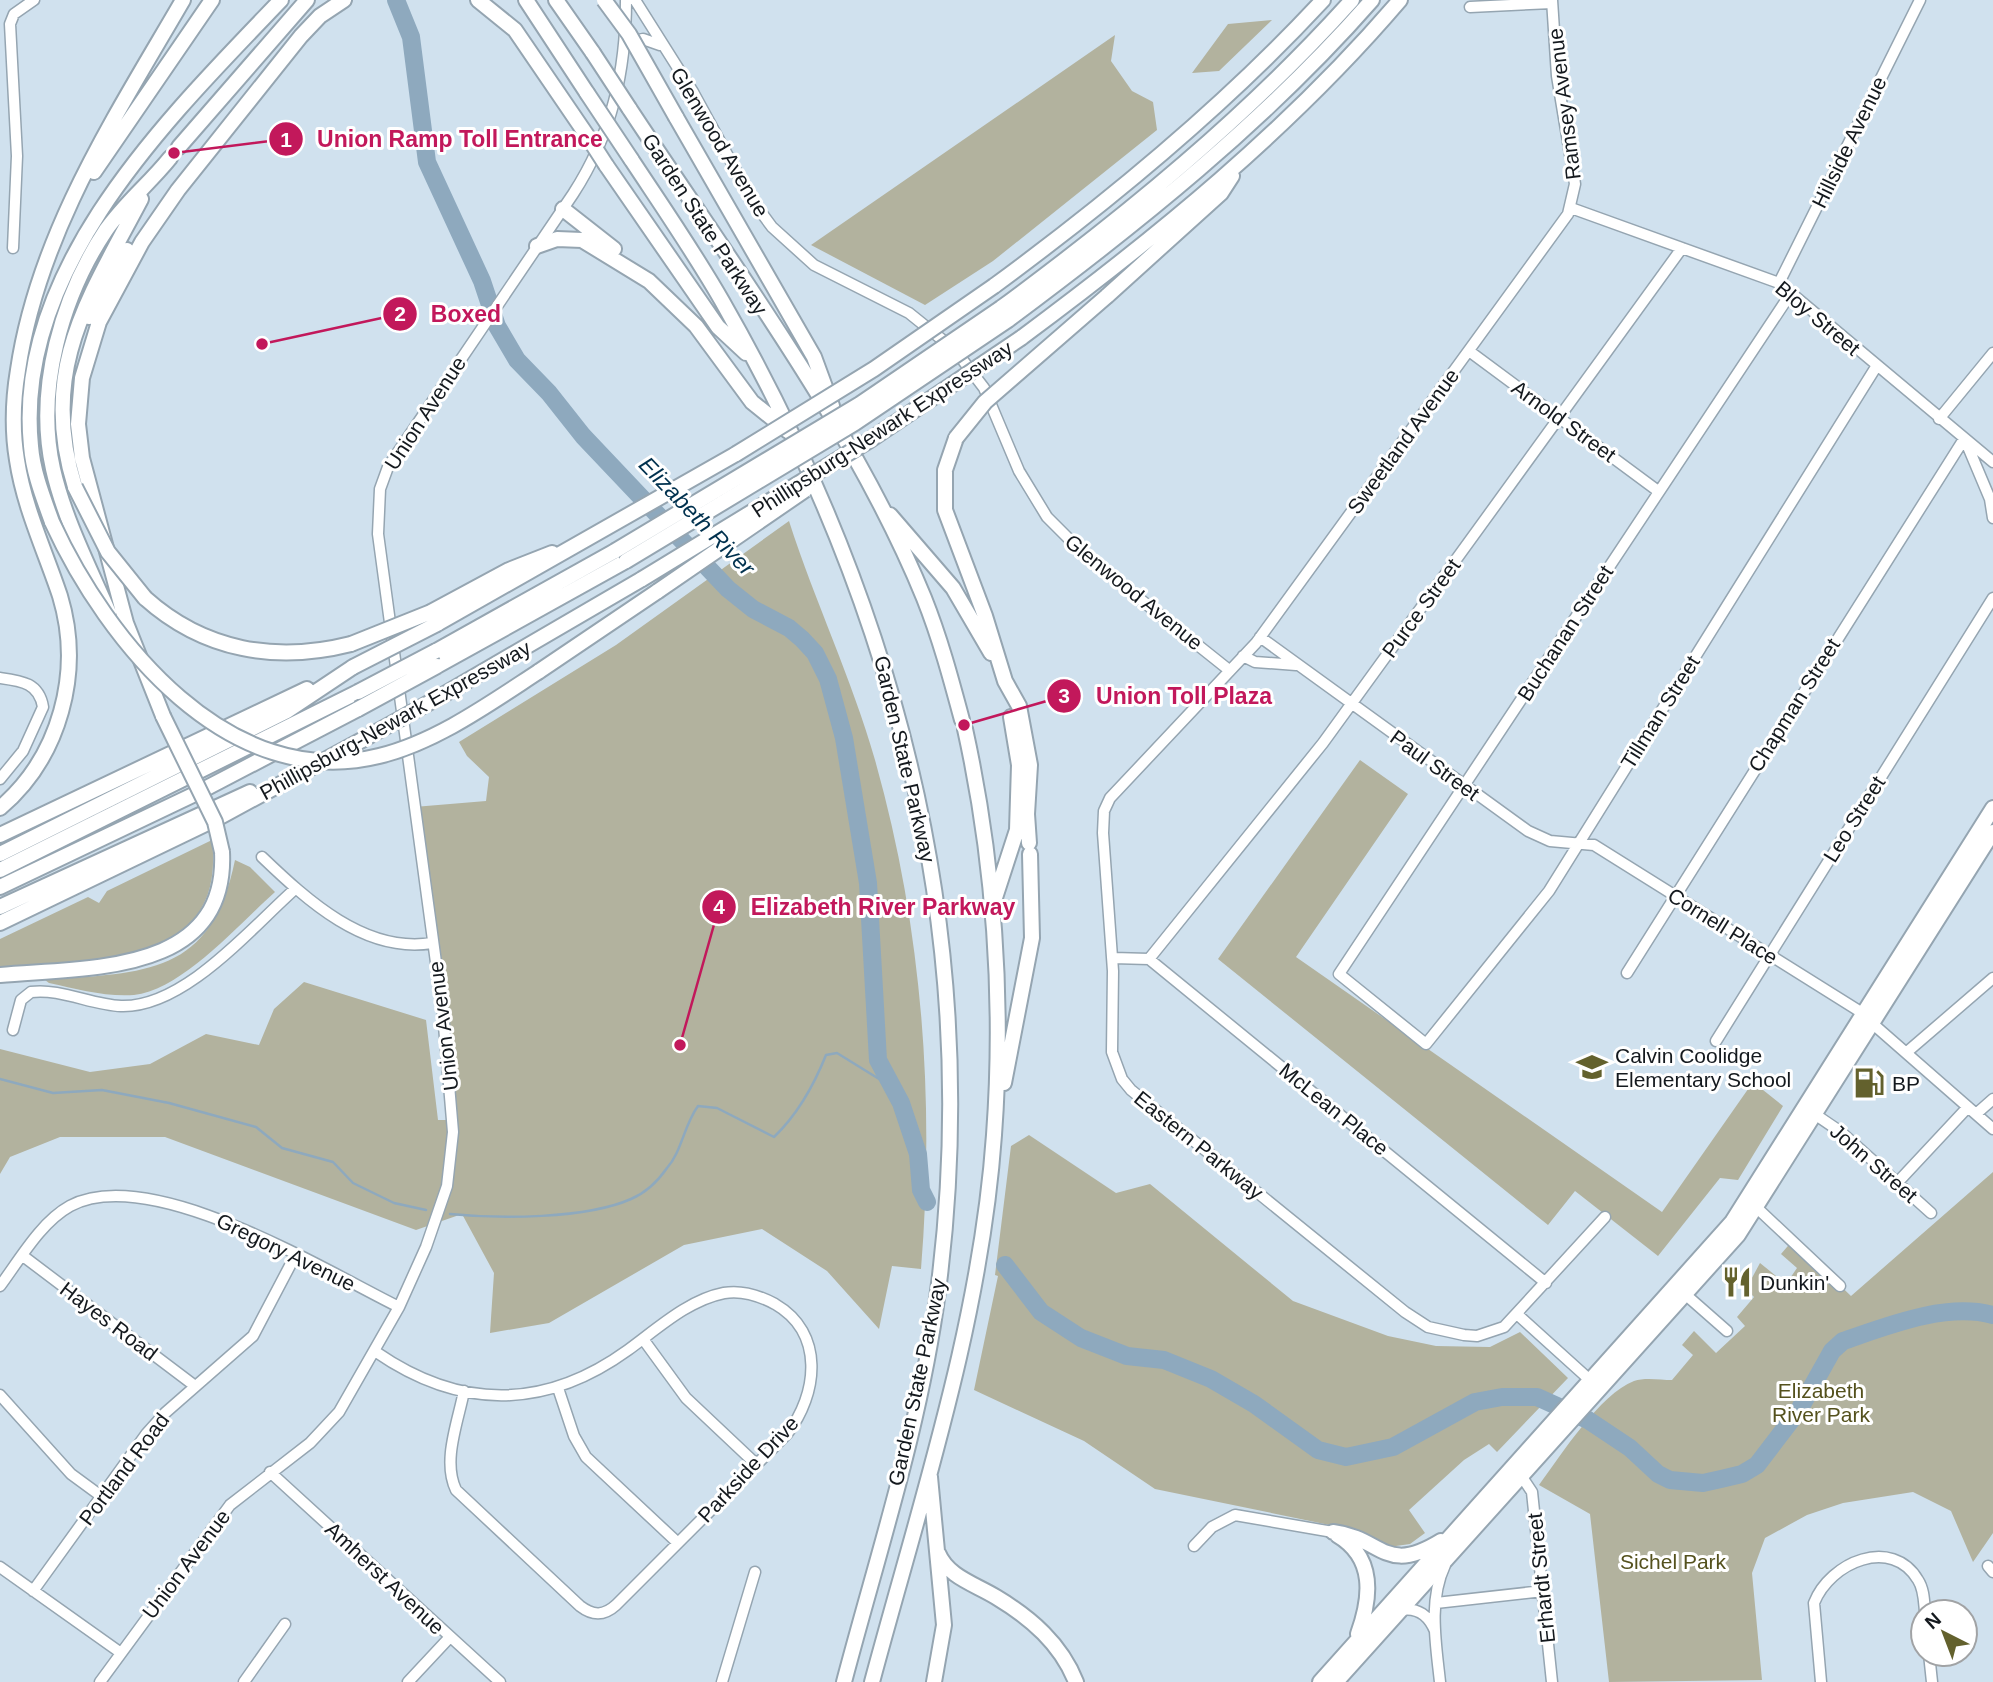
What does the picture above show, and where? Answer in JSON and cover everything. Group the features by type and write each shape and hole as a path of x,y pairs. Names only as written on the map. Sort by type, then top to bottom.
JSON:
{"highway":[{"path":"0,808 25,784 44,754 61,711 68,668 65,615 20,477 14,422 21,351 61,221 89,164 183,0"},
{"path":"46,263 105,154 212,0"},
{"path":"281,0 197,89 115,190 89,228 64,278 40,343 29,410 33,461 52,522 90,596 119,636 152,672 221,727 274,752 337,761 390,753 440,731 538,672 658,592 783,507 870,440"},
{"path":"0,975 124,964 167,951 194,930 209,909 220,877 222,852 215,822 128,652 68,516 53,470 47,428 49,390 55,353 77,285 106,231 307,0"},
{"path":"478,0 515,30 718,327 755,361"},
{"name":"Garden State Parkway","path":"526,0 705,272 755,361 792,435 852,572 874,634 920,807 935,891 946,985 950,1078 948,1173 941,1268 934,1321 911,1430 844,1682"},
{"name":"Garden State Parkway","path":"556,0 845,440 877,499 928,608 964,724 981,812 998,1016 994,1136 987,1192 973,1286 929,1469 872,1682"},
{"path":"565,0 593,53"},
{"path":"604,0 629,34 814,357 845,440"},
{"path":"0,854 287,711 434,618 596,537 843,388 994,286 1150,164 1264,61 1323,0"},
{"name":"Phillipsburg-Newark Expressway","path":"0,870 358,692 615,551 1004,314 1189,159 1287,69 1352,0"},
{"name":"Phillipsburg-Newark Expressway","path":"0,887 184,799 358,709 626,561 855,423 1004,314 1115,238 1213,157 1307,69 1372,0"},
{"name":"Phillipsburg-Newark Expressway","path":"0,923 186,834 310,769 642,579 870,440 1021,338 1119,264 1242,160 1335,71 1401,0"},
{"path":"64,398 78,344 105,284 141,231 301,36 340,3"},
{"path":"990,912 1017,830 1019,765 1003,675 979,597 946,510 945,470 956,438 985,402 1221,193 1242,160"},
{"path":"147,187 83,309 65,369 64,440 75,487 108,552 145,598 195,633 246,650 300,654 351,644 434,618"},
{"path":"163,716 134,647 119,601 82,458 78,415 84,369 99,322 134,255 177,190"},
{"path":"563,209 649,281 696,326 752,402 792,435"},
{"path":"537,246 556,239 582,240 649,281"},
{"path":"877,499 953,588 1019,706 1027,744 1031,773 1027,814 1032,938 994,1136"},
{"path":"0,835 353,667"},
{"path":"0,907 219,804 310,769"},
{"path":"1320,1682 1454,1533 1686,1295 1757,1208 1816,1115 1993,808"},
{"path":"1587,1395 1591,1381 1732,1222 1993,832"},
{"path":"1336,1682 1522,1477 1555,1430"},
{"path":"929,1469 944,1632 934,1682"},
{"path":"1333,1532 1349,1535 1398,1557 1425,1550 1454,1533"},
{"path":"1333,1532 1345,1540 1359,1556 1367,1574 1369,1597 1356,1642"},
{"path":"934,1538 945,1565 1036,1625 1058,1649 1076,1682"}],"street":[{"path":"13,248 17,156 5,43 14,14 34,0"},
{"name":"Union Avenue","path":"100,1682 215,1521 230,1505 326,1427 354,1389 399,1307 437,1219 451,1160 452,1102 381,559 378,500 388,467 588,169 608,126 619,85 625,44 626,0"},
{"name":"Glenwood Avenue","path":"635,0 693,92 745,189 772,227 814,265 909,313 955,350 984,388 1019,471 1047,517 1086,556 1230,670"},
{"name":"Hillside Avenue","path":"1779,283 1920,0"},
{"path":"1469,7 1552,2"},
{"name":"Ramsey Avenue","path":"1552,2 1557,76 1575,184 1570,208"},
{"path":"625,44 643,39 663,48"},
{"name":"Bloy Street","path":"1570,208 1779,283 1876,367 1993,462"},
{"name":"Sweetland Avenue","path":"1230,670 1260,637 1570,208"},
{"name":"Purce Street","path":"1149,958 1351,704 1682,248"},
{"name":"Buchanan Street","path":"1426,1044 1339,974 1791,293"},
{"name":"Arnold Street","path":"1469,351 1658,491"},
{"path":"1939,419 1993,353"},
{"name":"Tillman Street","path":"1426,1044 1533,915 1876,367"},
{"name":"Bloy Street","path":"1964,439 1992,495 1993,518"},
{"name":"Chapman Street","path":"1627,972 1964,439"},
{"name":"Leo Street","path":"1716,1041 1993,598"},
{"name":"Paul Street","path":"1260,637 1463,786 1540,838 1580,842"},
{"name":"Paul Street","path":"1243,656 1255,662 1289,663 1300,667"},
{"name":"Eastern Parkway","path":"1230,670 1176,731 1119,787 1106,805 1102,833 1113,958 1112,1052 1122,1079 1130,1090 1417,1321 1440,1331 1477,1336 1504,1327 1518,1315 1605,1217"},
{"path":"0,678 24,681 35,688 43,707 23,751 0,779"},
{"name":"Cornell Place","path":"1580,842 1594,845 1869,1019 1993,1129"},
{"path":"262,857 321,911 352,927 412,946 432,943"},
{"path":"13,1030 22,1000 31,992 122,1006 149,1003 173,994 196,979 295,889"},
{"path":"1113,958 1149,958"},
{"name":"McLean Place","path":"1149,958 1546,1283"},
{"path":"1907,1052 1993,978"},
{"path":"1898,1183 1972,1110 1993,1099"},
{"name":"John Street","path":"1816,1115 1836,1128 1931,1213"},
{"name":"Gregory Avenue","path":"0,1286 65,1209 90,1198 117,1194 190,1209 224,1220 399,1307"},
{"path":"1757,1208 1840,1286"},
{"name":"Hayes Road","path":"23,1256 195,1387"},
{"name":"Portland Road","path":"33,1591 147,1433 253,1336 295,1256"},
{"name":"Parkside Drive","path":"376,1352 414,1375 464,1391 522,1395 558,1388 605,1365 685,1310 723,1294 735,1292 767,1300 792,1318 806,1335 812,1356 807,1395 796,1421 611,1610 595,1614 587,1611 456,1490 451,1474 451,1459 464,1391"},
{"path":"1686,1295 1727,1331"},
{"path":"1518,1315 1591,1381"},
{"path":"643,1339 686,1398 756,1464"},
{"path":"558,1388 574,1436 586,1457 678,1543"},
{"path":"0,1395 71,1474 102,1496"},
{"name":"Amherst Avenue","path":"270,1472 500,1682"},
{"name":"Erhardt Street","path":"1522,1477 1532,1492 1552,1682"},
{"path":"1194,1546 1212,1527 1235,1515 1333,1532"},
{"path":"1440,1682 1435,1631 1436,1604 1439,1580 1452,1553"},
{"path":"1821,1682 1814,1604 1818,1592 1834,1572 1857,1560 1902,1564 1918,1580 1922,1598"},
{"path":"0,1567 121,1653"},
{"path":"722,1682 755,1572"},
{"path":"1436,1604 1543,1591"},
{"path":"1401,1610 1410,1609 1424,1614 1435,1631"},
{"path":"244,1682 285,1624"},
{"path":"408,1682 450,1637"}],"green space":[{"path":"1272,20 1219,71 1192,73 1228,24"},
{"path":"1115,35 1111,61 1132,91 1153,102 1157,130 993,261 925,305 811,245"},
{"path":"789,521 856,700 875,760 904,885 914,949 925,1076 925,1205 921,1269 892,1266 879,1329 827,1271 762,1229 684,1245 549,1323 490,1333 494,1273 462,1214 416,1230 165,1137 60,1137 10,1157 0,1174 0,1049 90,1072 150,1064 206,1034 259,1045 274,1009 304,982 426,1020 438,1120 452,1120 414,807 486,801 489,777 467,756 459,742 616,645"},
{"path":"1360,760 1408,794 1296,957 1662,1212 1753,1082 1783,1106 1738,1180 1720,1178 1658,1256 1575,1191 1548,1225 1218,959"},
{"path":"212,840 211,882 198,914 176,935 146,949 111,958 0,968 0,939 88,897 99,903 107,891"},
{"path":"235,860 250,867 275,892 209,954 171,981 152,990 123,995 81,990 45,980 143,969 169,960 191,947 209,927 224,898"},
{"path":"1029,1135 1116,1193 1150,1184 1293,1301 1388,1336 1436,1346 1490,1347 1520,1332 1568,1378 1497,1452 1489,1444 1464,1460 1409,1510 1425,1533 1410,1544 1389,1547 1349,1529 1155,1489 1084,1441 974,1390 998,1276 995,1275 1011,1146"},
{"name":"Elizabeth River Park","path":"1993,1172 1993,1533 1973,1562 1951,1511 1913,1492 1843,1503 1807,1515 1765,1538 1752,1573 1762,1680 1609,1682 1590,1514 1539,1485 1570,1442 1595,1412 1621,1388 1638,1380 1672,1380 1693,1355 1682,1345 1694,1331 1716,1353 1745,1326 1737,1317 1754,1297 1746,1289 1760,1263 1786,1284 1797,1268 1781,1254 1793,1240 1851,1296"}],"waterway":[{"name":"Elizabeth River","path":"396,0 411,37 427,162 482,281 497,326 517,360 549,393 583,436 728,589 753,609 789,628 802,639 815,653 828,679 844,738 868,883 878,1060 901,1103 918,1154 921,1190 927,1202"},
{"path":"450,1214 493,1217 567,1214 612,1206 631,1199 651,1186 672,1161 698,1106 717,1108 774,1137 791,1119 804,1099 826,1055 837,1053 892,1087"},
{"path":"0,1079 53,1093 102,1090 169,1103 256,1127 282,1148 333,1162 353,1183 394,1203 426,1210"},
{"name":"Elizabeth River","path":"1005,1265 1041,1312 1081,1338 1127,1356 1164,1360 1211,1379 1254,1404 1318,1450 1346,1457 1393,1447 1475,1402 1502,1397 1537,1397 1588,1420 1630,1448 1658,1474 1670,1480 1703,1483 1742,1474 1757,1465 1799,1410 1832,1351 1843,1341 1917,1317 1956,1311 1993,1315"}],"place":[{"name":"Union Ramp Toll Entrance","path":"174,153"},
{"name":"Boxed","path":"262,344"},
{"name":"Union Toll Plaza","path":"964,725"},
{"name":"Elizabeth River Parkway","path":"680,1045"},
{"name":"Calvin Coolidge Elementary School","path":"1592,1067"},
{"name":"BP","path":"1869,1083"},
{"name":"Dunkin'","path":"1737,1282"}],"park label":[{"name":"Sichel Park","path":"1673,1561"}]}
